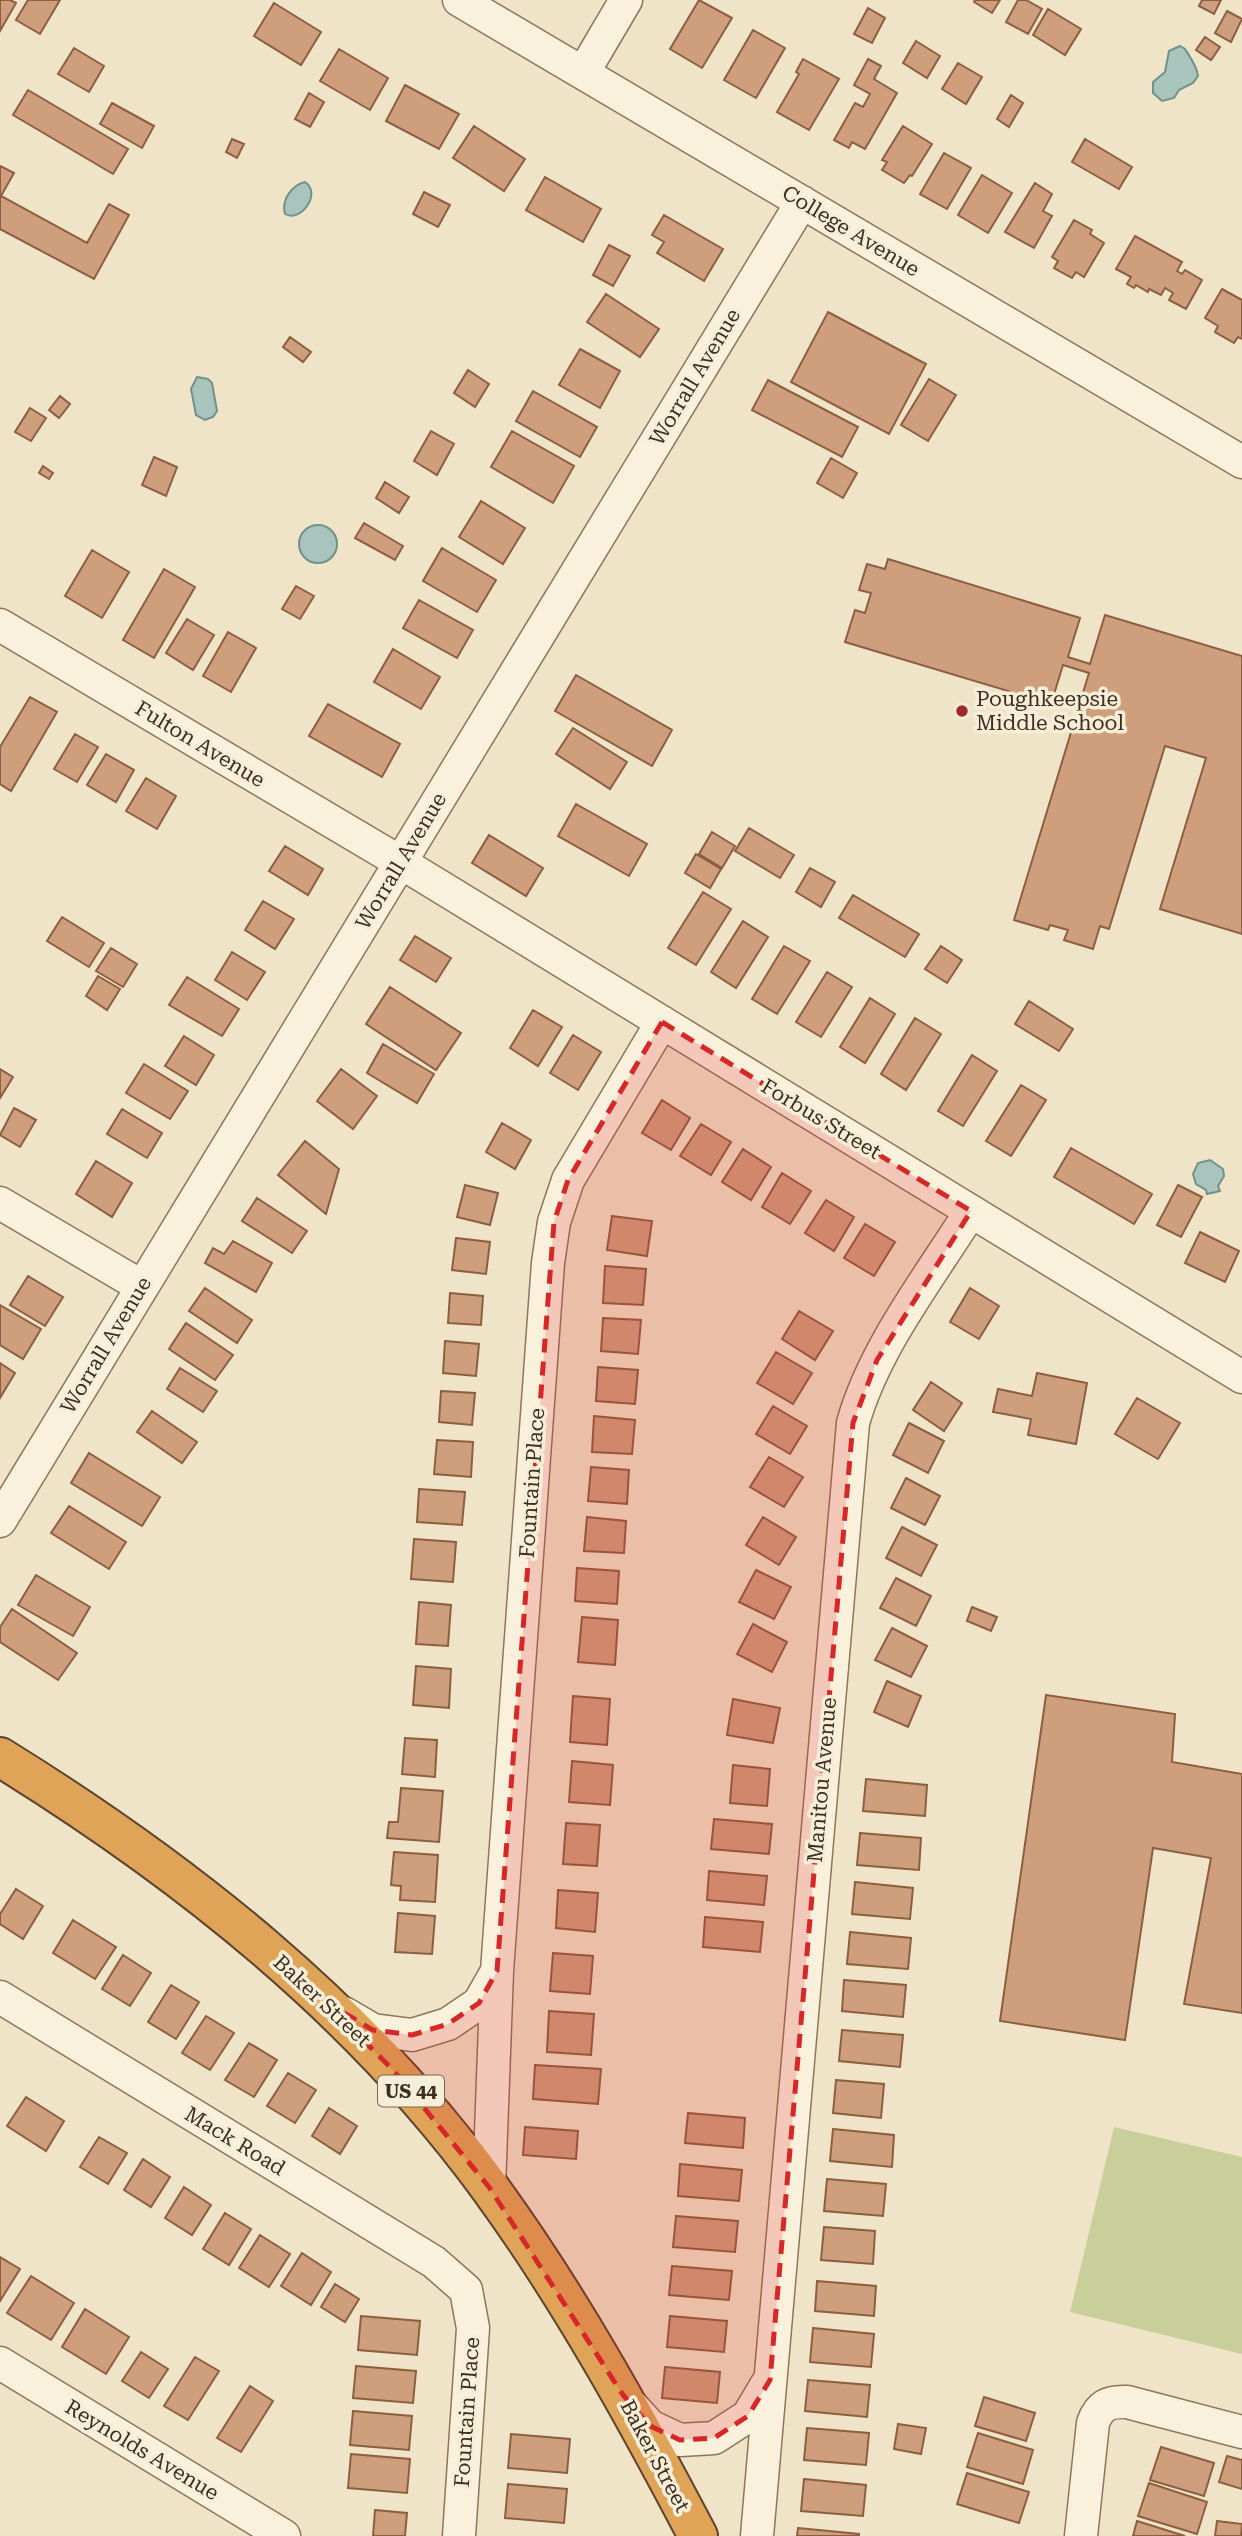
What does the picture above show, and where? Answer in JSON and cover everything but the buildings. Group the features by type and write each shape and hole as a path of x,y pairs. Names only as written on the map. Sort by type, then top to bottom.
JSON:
{"highway":[{"name":"Baker Street","path":"0,1757 93,1815 164,1866 251,1935 324,2001 393,2070 489,2187 546,2268 623,2395 698,2536"}],"street":[{"name":"College Avenue","path":"459,0 1242,462"},
{"path":"583,73 626,0"},
{"name":"Worrall Avenue","path":"0,1521 802,202"},
{"name":"Fulton Avenue","path":"0,625 400,862"},
{"name":"Forbus Street","path":"400,862 1242,1377"},
{"name":"Fountain Place","path":"489,2187 497,1971 547,1277 554,1222 568,1180 662,1022"},
{"path":"0,1203 141,1286"},
{"name":"Manitou Avenue","path":"757,2536 853,1423 862,1392 877,1360 971,1211"},
{"name":"Fountain Place","path":"324,2001 373,2030 412,2035 448,2024 479,2003 497,1971"},
{"name":"Mack Road","path":"0,1997 434,2262 466,2290"},
{"name":"Fountain Place","path":"459,2536 473,2328 466,2290"},
{"name":"Reynolds Avenue","path":"0,2363 284,2536"},
{"name":"Manitou Avenue","path":"623,2395 650,2426 680,2440 714,2438 748,2416 770,2380"},
{"path":"1081,2536 1093,2423 1097,2412 1104,2405 1127,2402 1242,2432"}],"highlighted area":[{"path":"662,1022 971,1211 877,1360 853,1423 770,2380 748,2416 714,2438 680,2440 650,2426 623,2395 489,2187 393,2070 324,2001 373,2030 412,2035 448,2024 479,2003 497,1971 554,1222 568,1180"}],"green space":[{"path":"1114,2127 1242,2157 1242,2354 1070,2312"}],"water":[{"path":"1180,46 1191,58 1198,76 1193,83 1179,90 1174,98 1162,101 1153,93 1153,82 1165,72 1169,51"},
{"path":"305,182 311,193 307,206 297,214 285,214 289,194 296,186"},
{"path":"197,377 208,379 212,383 217,411 213,417 205,420 196,415 191,389"},
{"path":"318,525 331,531 337,544 331,557 318,563 305,557 299,544 305,531"},
{"path":"1210,1160 1223,1169 1224,1176 1218,1186 1220,1191 1207,1194 1206,1190 1196,1184 1193,1174 1198,1163"}],"place":[{"name":"Poughkeepsie Middle School","path":"962,711"}]}
